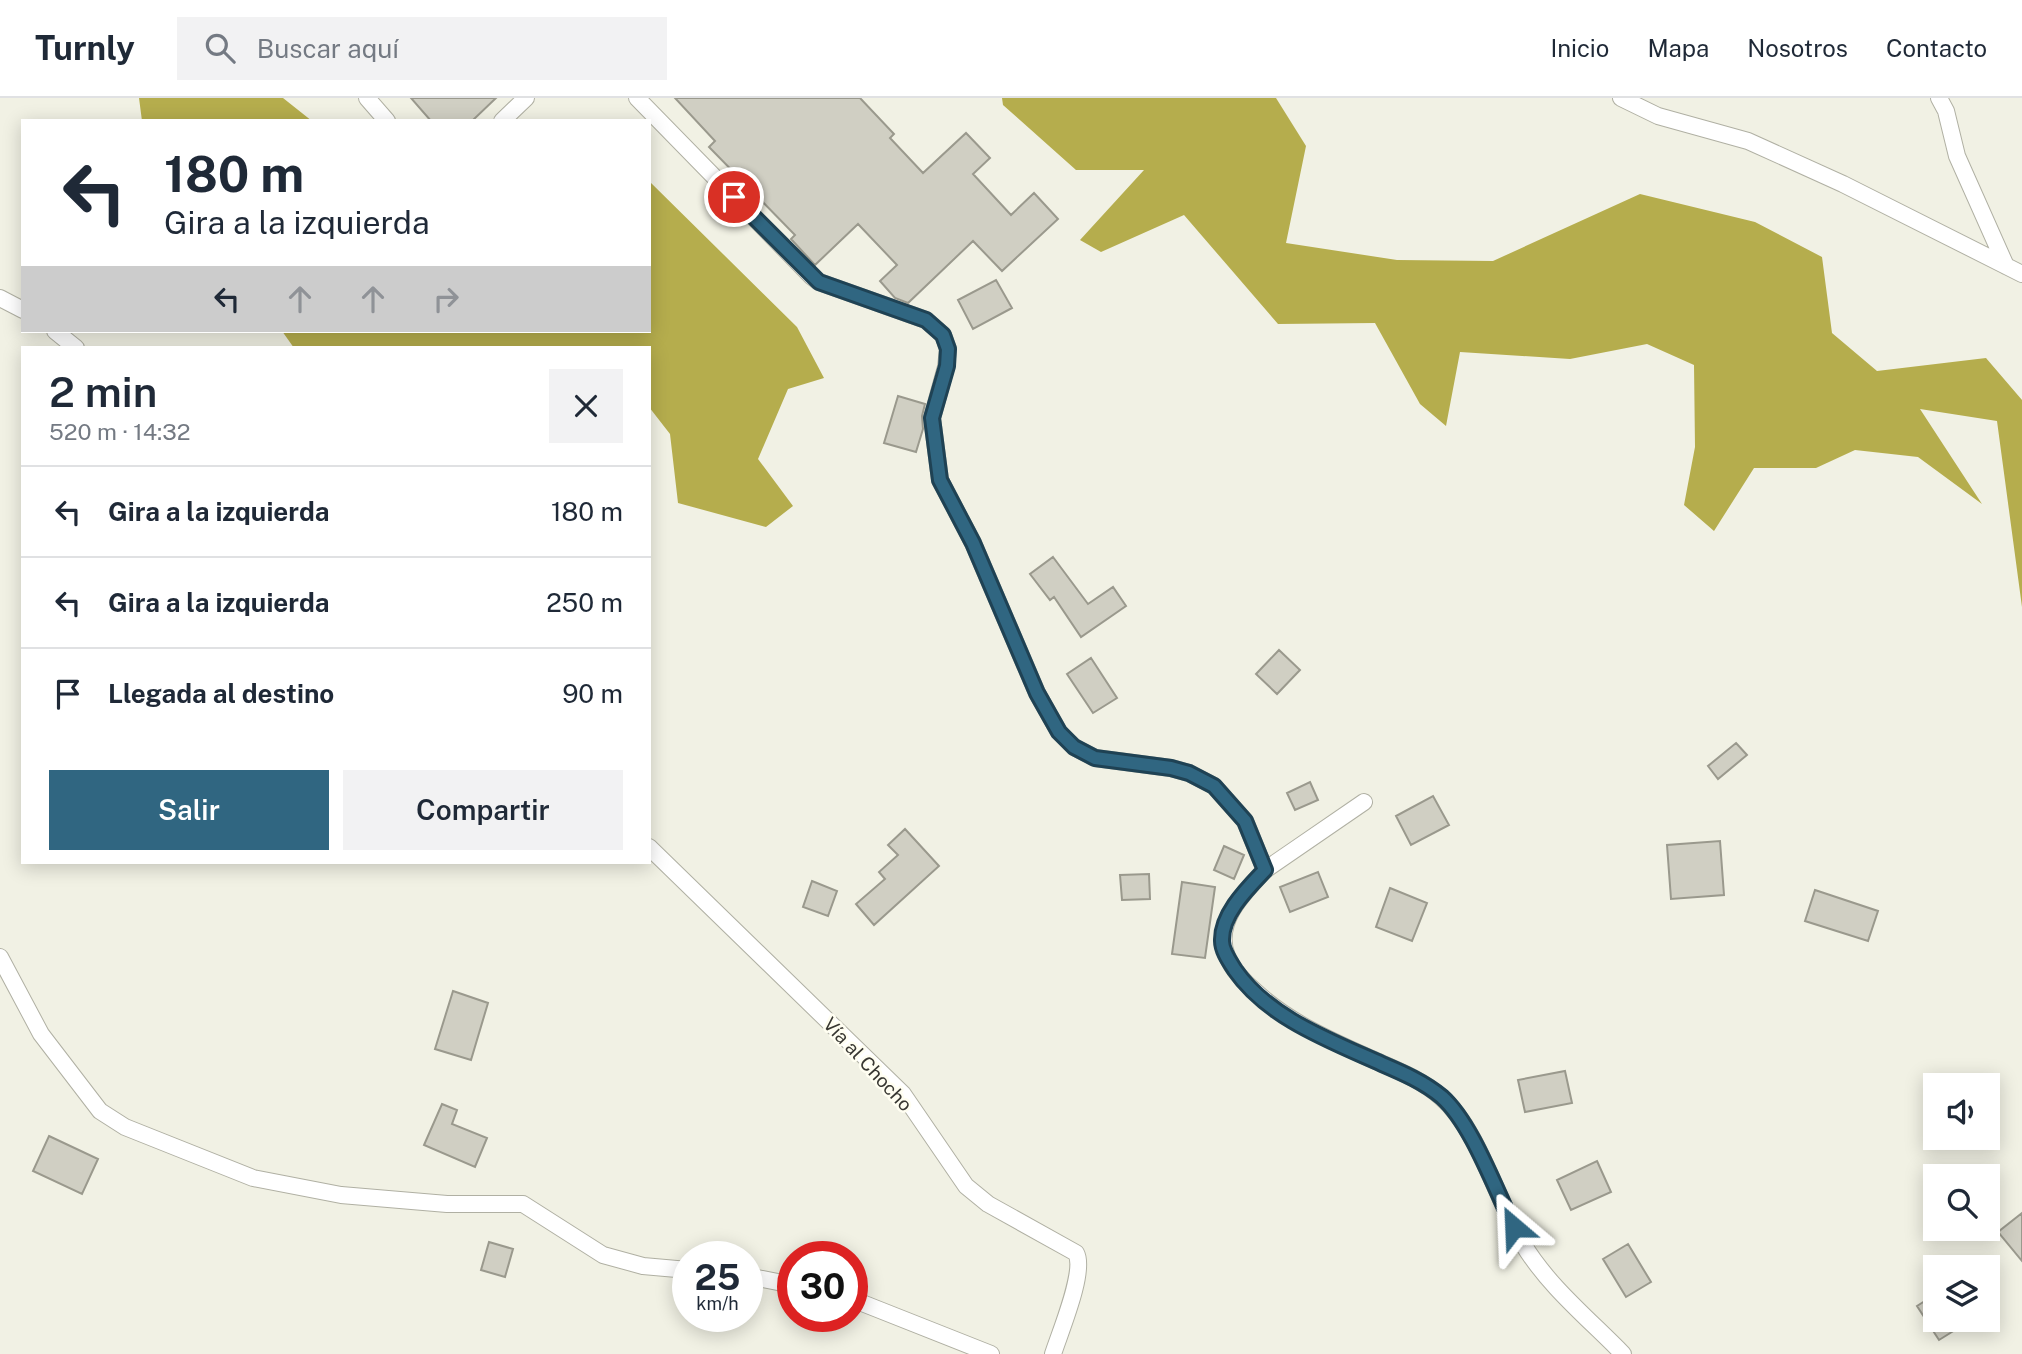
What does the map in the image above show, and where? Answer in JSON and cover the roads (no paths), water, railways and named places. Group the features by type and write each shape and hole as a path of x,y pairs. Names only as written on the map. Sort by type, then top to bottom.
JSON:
{"street":[{"path":"367,98 385,119"},
{"path":"504,119 526,98"},
{"path":"637,98 811,276 819,282 935,326 943,335 948,349 947,366 932,418 940,480 973,543 1037,693 1059,732 1074,747 1095,758 1171,768 1189,773 1214,786 1245,821 1265,870"},
{"path":"1621,98 1658,116 1748,141 1843,184 2022,274"},
{"path":"1939,98 1946,111 1956,156 2006,266"},
{"path":"0,298 21,309"},
{"path":"57,333 74,346"},
{"path":"1364,802 1265,870 1242,894 1227,920 1222,941 1227,959 1242,980 1276,1010 1327,1039 1420,1081 1454,1109 1523,1245 1546,1275 1623,1354"},
{"name":"Vía al Chocho","path":"651,849 903,1094 966,1186 988,1204 1076,1253 1080,1259 1076,1283 1053,1354"},
{"path":"0,957 41,1034 100,1111 125,1127 253,1178 341,1195 447,1204 523,1204 603,1255 643,1266 672,1269"},
{"path":"868,1305 991,1354"}]}
